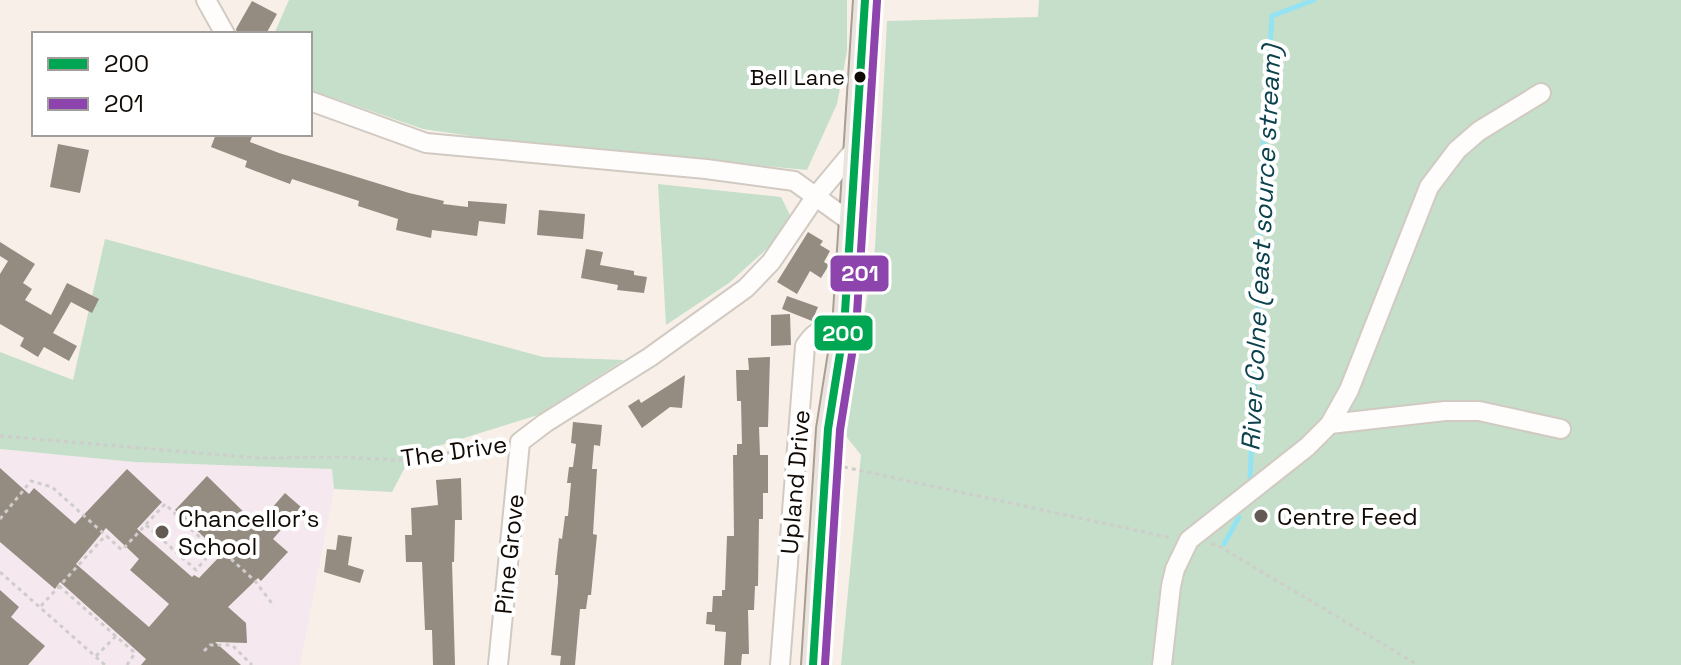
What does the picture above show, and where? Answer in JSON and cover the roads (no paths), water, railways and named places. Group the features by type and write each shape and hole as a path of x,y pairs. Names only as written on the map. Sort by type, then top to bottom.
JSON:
{"main road":[{"path":"813,665 828,429 844,328 865,0"}],"street":[{"path":"206,0 224,32"},
{"path":"1162,665 1171,586 1175,569 1189,540 1307,447 1330,424 1349,390 1429,187 1457,150 1479,131 1541,93"},
{"path":"312,102 426,143 794,181 851,222"},
{"path":"816,196 856,148"},
{"name":"The Drive","path":"520,442 650,357 746,288 771,262 816,196"},
{"name":"Upland Drive","path":"780,665 805,346 813,334 823,328 844,328"},
{"path":"1330,424 1445,411 1479,411 1561,429"},
{"name":"Pine Grove","path":"498,665 520,442"}],"waterway":[{"name":"River Colne (east source stream)","path":"1250,477 1260,200 1272,16 1314,0"},
{"name":"River Colne (east source stream)","path":"1224,544 1239,517"}],"place":[{"name":"Bell Lane","path":"860,77"},
{"name":"Centre Feed","path":"1261,516"},
{"name":"Chancellor's School","path":"162,532"}]}
